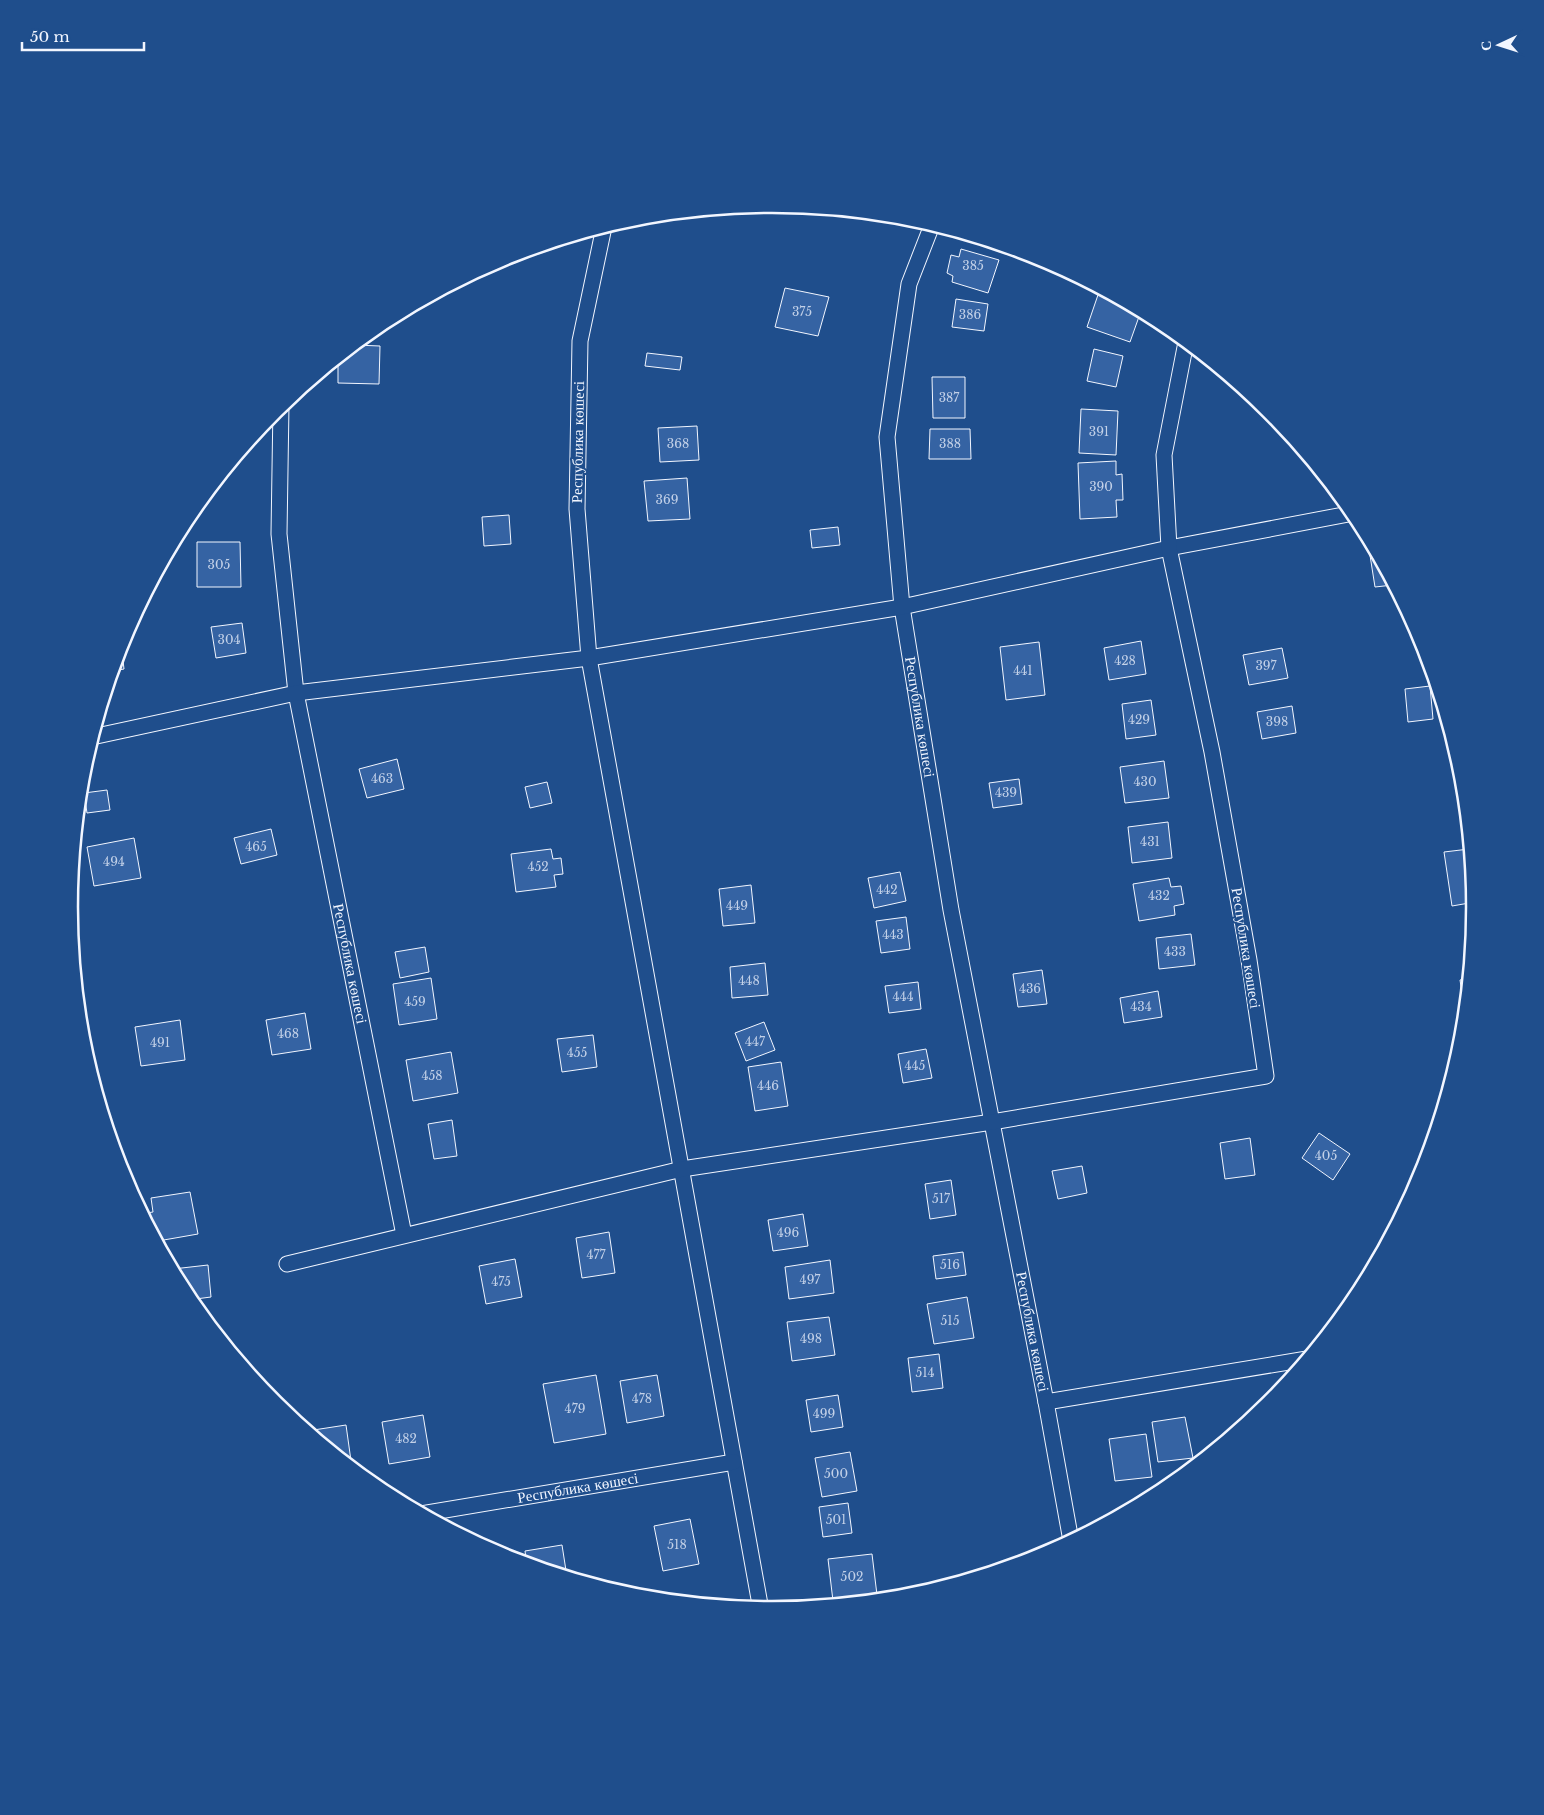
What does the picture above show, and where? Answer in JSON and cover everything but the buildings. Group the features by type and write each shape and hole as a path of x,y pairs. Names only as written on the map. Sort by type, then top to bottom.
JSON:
{"street":[{"name":"Республика көшесі","path":"929,231 909,284 887,437 902,607 950,910 1046,1402 1070,1534"},
{"name":"Республика көшесі","path":"602,234 580,341 576,509 589,658 759,1602"},
{"name":"Республика көшесі","path":"287,1264 682,1169 992,1122 1266,1076 1249,960 1214,761 1169,548 1164,455 1185,349"},
{"name":"Республика көшесі","path":"281,416 279,534 296,693 404,1236"},
{"path":"99,735 296,693 589,658 902,607 1169,548 1344,515"},
{"path":"1046,1402 1298,1361"},
{"name":"Республика көшесі","path":"432,1512 734,1462"}]}
